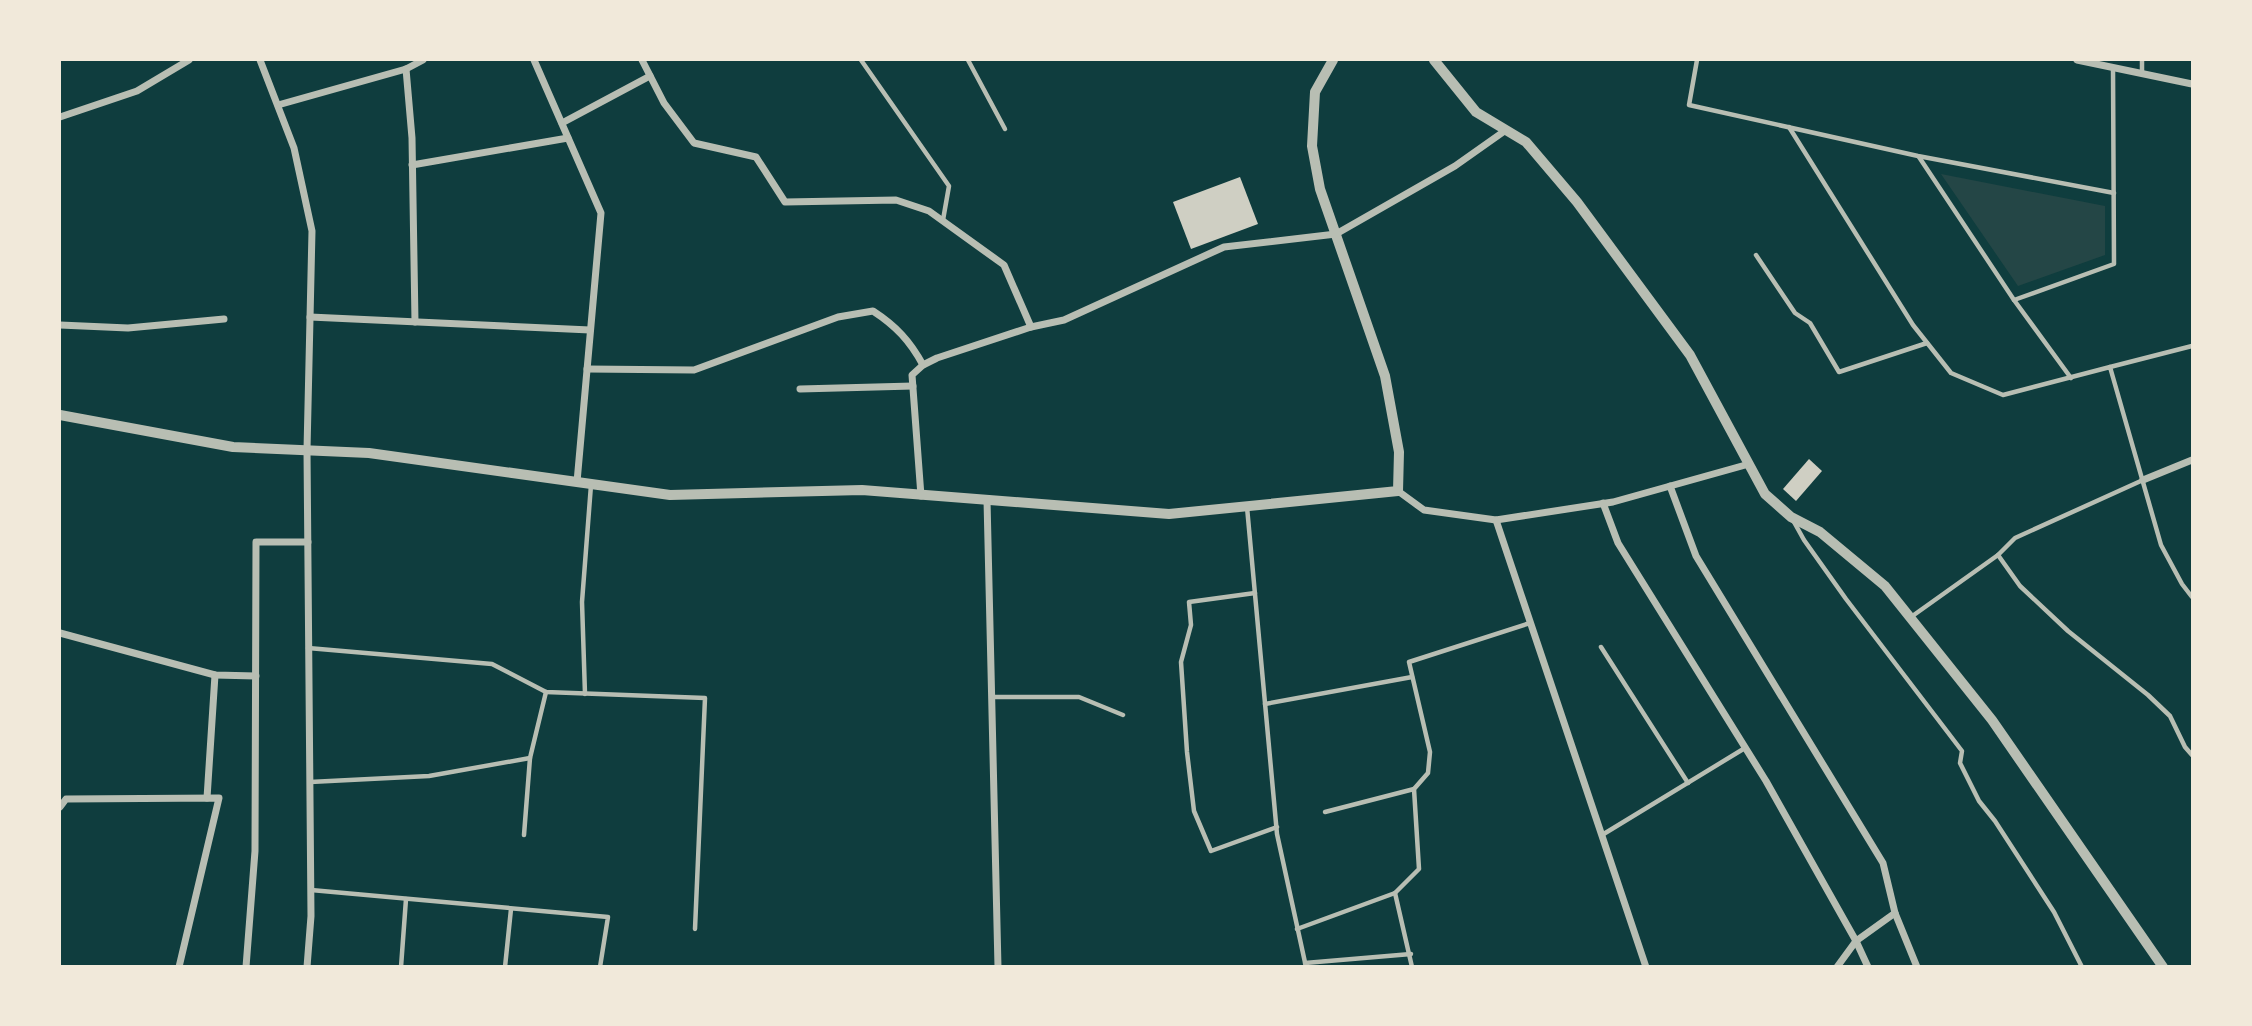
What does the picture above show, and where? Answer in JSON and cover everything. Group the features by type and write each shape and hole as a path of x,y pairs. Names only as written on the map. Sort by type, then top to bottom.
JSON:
{"street":[{"path":"60,117 137,91 186,60"},
{"path":"261,60 294,148 312,231 307,450 311,890 307,967"},
{"path":"278,105 406,69 423,60"},
{"path":"534,60 601,213 577,482"},
{"path":"642,60 664,103 694,143 756,157 785,202 896,200 929,211 1004,265 1031,327"},
{"path":"1333,60 1315,92 1312,146 1320,188 1385,376 1399,452 1398,491"},
{"path":"1434,60 1476,112 1526,142 1577,202 1690,355 1765,494 1791,517 1820,532 1885,586 1992,720 2163,967"},
{"path":"2077,60 2193,84"},
{"path":"406,69 412,165 415,322"},
{"path":"562,123 650,76"},
{"path":"921,496 912,375 923,365 1031,327 1064,320 1224,247 1336,234 1455,166 1506,130"},
{"path":"412,165 568,138"},
{"path":"587,369 694,370 838,317 873,311 894,325 912,345 923,365"},
{"path":"310,317 590,330"},
{"path":"60,325 128,328 224,319"},
{"path":"800,389 913,386"},
{"path":"60,415 233,447 369,453 670,495 862,490 1169,514 1398,491 1424,510 1496,520 1603,503 1749,464"},
{"path":"2143,480 2193,460"},
{"path":"1670,486 1696,556 1883,863 1895,913 1917,967"},
{"path":"987,500 998,967"},
{"path":"1603,503 1618,543 1745,748 1856,941 1868,967"},
{"path":"1496,520 1646,967"},
{"path":"246,967 255,851 256,542 308,542"},
{"path":"60,633 215,675 256,676"},
{"path":"207,798 215,675"},
{"path":"60,807 66,799 219,798 179,967"},
{"path":"1837,967 1856,941 1895,913"}],"lane":[{"path":"861,60 950,186 943,220"},
{"path":"968,60 1004,129"},
{"path":"1697,60 1689,104 1918,156 2114,193"},
{"path":"2142,60 2142,73"},
{"path":"2014,300 2114,264 2113,67"},
{"path":"1788,127 1913,325 1951,373 2003,395 2193,346"},
{"path":"1918,156 2014,300 2071,378"},
{"path":"1756,255 1795,313 1810,323 1839,372 1927,343"},
{"path":"2110,367 2161,545 2182,584 2193,597"},
{"path":"1910,617 1998,555 2015,538 2143,480"},
{"path":"585,694 582,602 591,484"},
{"path":"1247,506 1277,827 1305,965 1411,954"},
{"path":"1791,517 1839,589 1962,751 1960,763 1979,802 1995,821 2054,912 2082,967"},
{"path":"1998,555 2020,586 2058,622 2171,716 2185,747 2193,754"},
{"path":"1255,593 1189,601 1191,625 1181,662 1187,752 1194,811 1211,851 1277,827"},
{"path":"1325,811 1414,789 1428,773 1430,752 1409,662 1530,623"},
{"path":"1601,647 1688,783"},
{"path":"308,648 492,664 546,692 705,698 695,929"},
{"path":"1265,704 1412,677"},
{"path":"524,835 530,758 546,692"},
{"path":"992,697 1079,696 1123,715"},
{"path":"1602,835 1745,748"},
{"path":"310,782 429,776 530,758"},
{"path":"1297,929 1395,893 1419,869 1414,789"},
{"path":"311,890 608,917 600,967"},
{"path":"1395,893 1412,967"},
{"path":"401,967 406,899"},
{"path":"505,967 511,908"}],"shaded area":[{"path":"1941,174 2105,206 2105,255 2018,286"}],"building":[{"path":"1240,177 1258,224 1191,249 1173,202"},
{"path":"1809,459 1822,471 1796,501 1783,489"}]}
